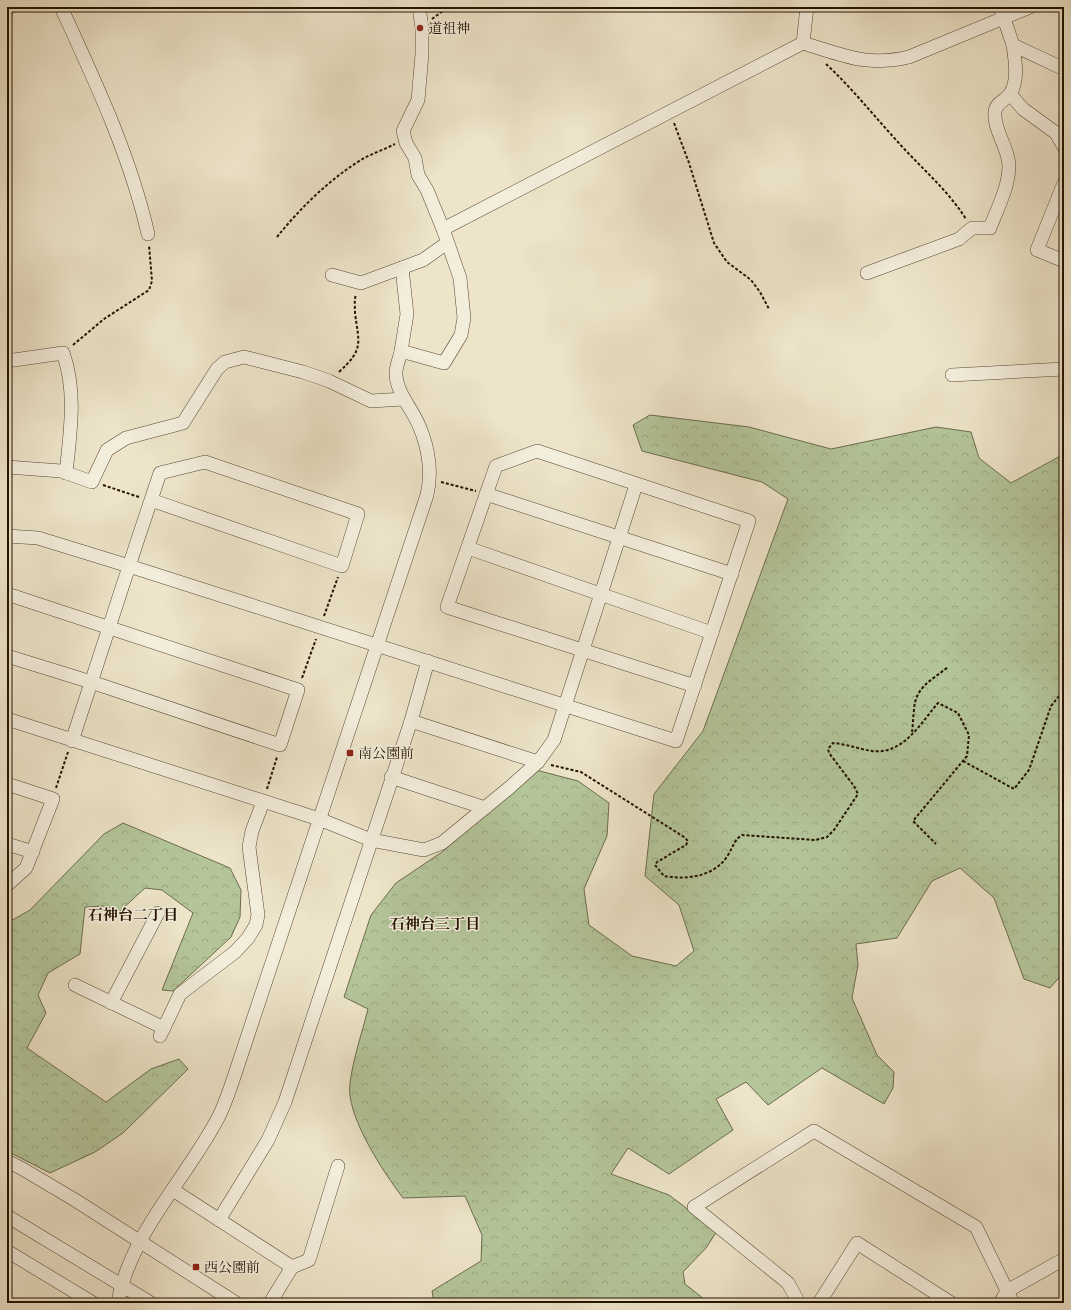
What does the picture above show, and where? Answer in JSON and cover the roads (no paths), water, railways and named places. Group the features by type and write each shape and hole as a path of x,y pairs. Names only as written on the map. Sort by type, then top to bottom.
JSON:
{"street":[{"path":"61,7 104,101 139,196 148,234"},
{"path":"401,351 444,363 461,335 464,318 460,278 443,229 427,190 418,175 415,158 405,139 403,131 418,100 422,54 422,28 419,7"},
{"path":"803,43 807,7"},
{"path":"443,229 803,43 864,61 890,62 909,57 1002,13 1030,7"},
{"path":"867,273 959,239 972,228 990,228 1005,188 1009,165 995,112 999,102 1010,94 1016,67 1013,45 1002,13"},
{"path":"1013,45 1064,69"},
{"path":"1010,94 1023,109 1056,133 1064,147"},
{"path":"1064,183 1037,250 1064,261"},
{"path":"332,275 361,283 423,260 447,243"},
{"path":"118,1303 121,1284 140,1242 219,1116 236,1071 427,495 431,478 420,428 404,399 396,375 407,314 402,268"},
{"path":"7,361 63,353 66,363 72,414 66,473"},
{"path":"7,467 66,473 92,482 107,450 126,438 183,423 217,369 225,362 244,357 303,372 329,381 371,401 404,399"},
{"path":"952,374 1064,369"},
{"path":"7,536 38,538 378,644 676,741 695,686 749,521 636,485 537,451 496,466 447,607 695,686"},
{"path":"72,741 129,566 151,500 160,473 205,462 358,514 342,566 151,500"},
{"path":"7,719 319,819 371,840 424,850 442,843 485,808 538,762 554,740 599,595 636,485"},
{"path":"486,494 732,574"},
{"path":"468,548 712,634"},
{"path":"7,594 298,690 280,745 91,682 7,656"},
{"path":"219,1220 268,1140 285,1102 391,777 411,721 428,661"},
{"path":"411,721 538,762"},
{"path":"391,777 485,808"},
{"path":"7,784 53,799 26,868 7,885"},
{"path":"74,985 111,1003 162,1032 180,994 235,952 248,938 256,925 258,915 249,847 252,831 263,802"},
{"path":"7,844 33,852"},
{"path":"111,1003 158,913"},
{"path":"799,1303 788,1283 694,1207 814,1131 976,1227 1010,1297"},
{"path":"7,1162 21,1168 236,1303"},
{"path":"270,1303 292,1266 310,1260 338,1166"},
{"path":"173,1190 292,1266"},
{"path":"7,1216 151,1303"},
{"path":"819,1303 857,1243 951,1303"},
{"path":"7,1250 93,1303"},
{"path":"1000,1303 1064,1259"}],"place":[{"name":"道祖神","path":"420,28"},
{"name":"南公園前","path":"350,753"},
{"name":"西公園前","path":"196,1267"}],"district":[{"name":"石神台二丁目","path":"133,915"},
{"name":"石神台三丁目","path":"435,924"}]}
